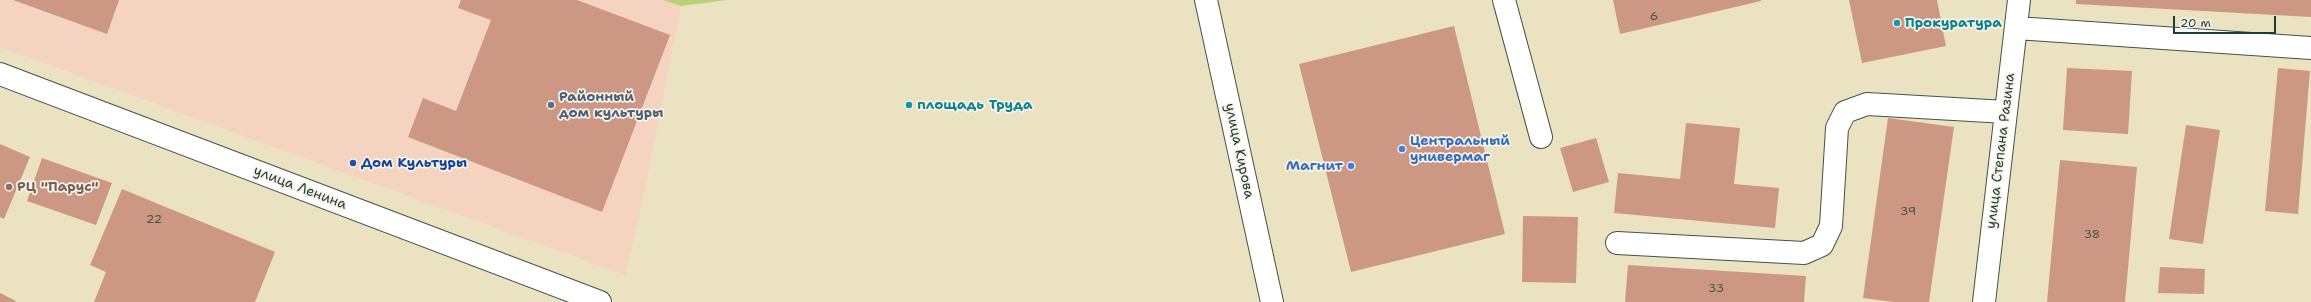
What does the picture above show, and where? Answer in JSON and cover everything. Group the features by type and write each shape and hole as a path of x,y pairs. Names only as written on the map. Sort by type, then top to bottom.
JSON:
{"street":[{"name":"улица Кирова","path":"1206,0 1272,302"},
{"path":"1504,0 1541,137"},
{"name":"улица Степана Разина","path":"1984,302 2019,0"},
{"path":"2016,28 2311,48"},
{"name":"улица Ленина","path":"0,74 600,302"},
{"path":"1617,243 1804,253 1822,245 1831,226 1837,128 1845,112 1867,104 2006,112"}],"shaded area":[{"path":"0,0 663,0 681,6 642,204 625,275 0,47"}],"green space":[{"path":"663,0 727,0 681,6"}],"building":[{"path":"13,0 119,0 107,34"},
{"name":"Районный дом культуры","path":"461,0 577,0 670,35 602,212 408,137 423,98 456,111 491,20 458,8"},
{"path":"1613,0 1761,0 1761,1 1620,34"},
{"name":"Прокуратура","path":"1849,0 1937,0 1946,46 1862,63"},
{"path":"2076,0 2311,0 2311,17 2076,4"},
{"name":"Центральный универмаг","path":"1454,26 1505,234 1351,272 1299,64"},
{"path":"2067,68 2132,71 2128,134 2063,130"},
{"path":"2278,68 2310,71 2298,214 2265,211"},
{"path":"1888,118 1954,127 1929,302 1894,302 1863,298"},
{"path":"1686,123 1740,128 1734,184 1779,188 1775,228 1614,213 1618,173 1680,179"},
{"path":"2186,125 2220,130 2203,244 2169,239"},
{"path":"1596,138 1609,182 1573,192 1560,148"},
{"name":"РЦ \"Парус\"","path":"0,144 30,157 4,219 0,217"},
{"path":"42,158 112,183 96,225 27,201"},
{"path":"2060,160 2137,167 2125,302 2047,302"},
{"path":"122,189 275,252 255,302 94,302 106,272 90,265"},
{"path":"1523,216 1578,217 1576,283 1522,282"},
{"path":"1628,265 1806,276 1804,302 1625,302"},
{"path":"2160,267 2205,269 2204,294 2158,293"},
{"path":"0,293 16,301 0,302"}],"place":[{"name":"Прокуратура","path":"1897,23"},
{"name":"Районный дом культуры","path":"551,105"},
{"name":"площадь Труда","path":"909,105"},
{"name":"Центральный универмаг","path":"1402,149"},
{"name":"Дом Культуры","path":"353,163"},
{"name":"Магнит","path":"1351,166"},
{"name":"РЦ \"Парус\"","path":"9,187"}]}
